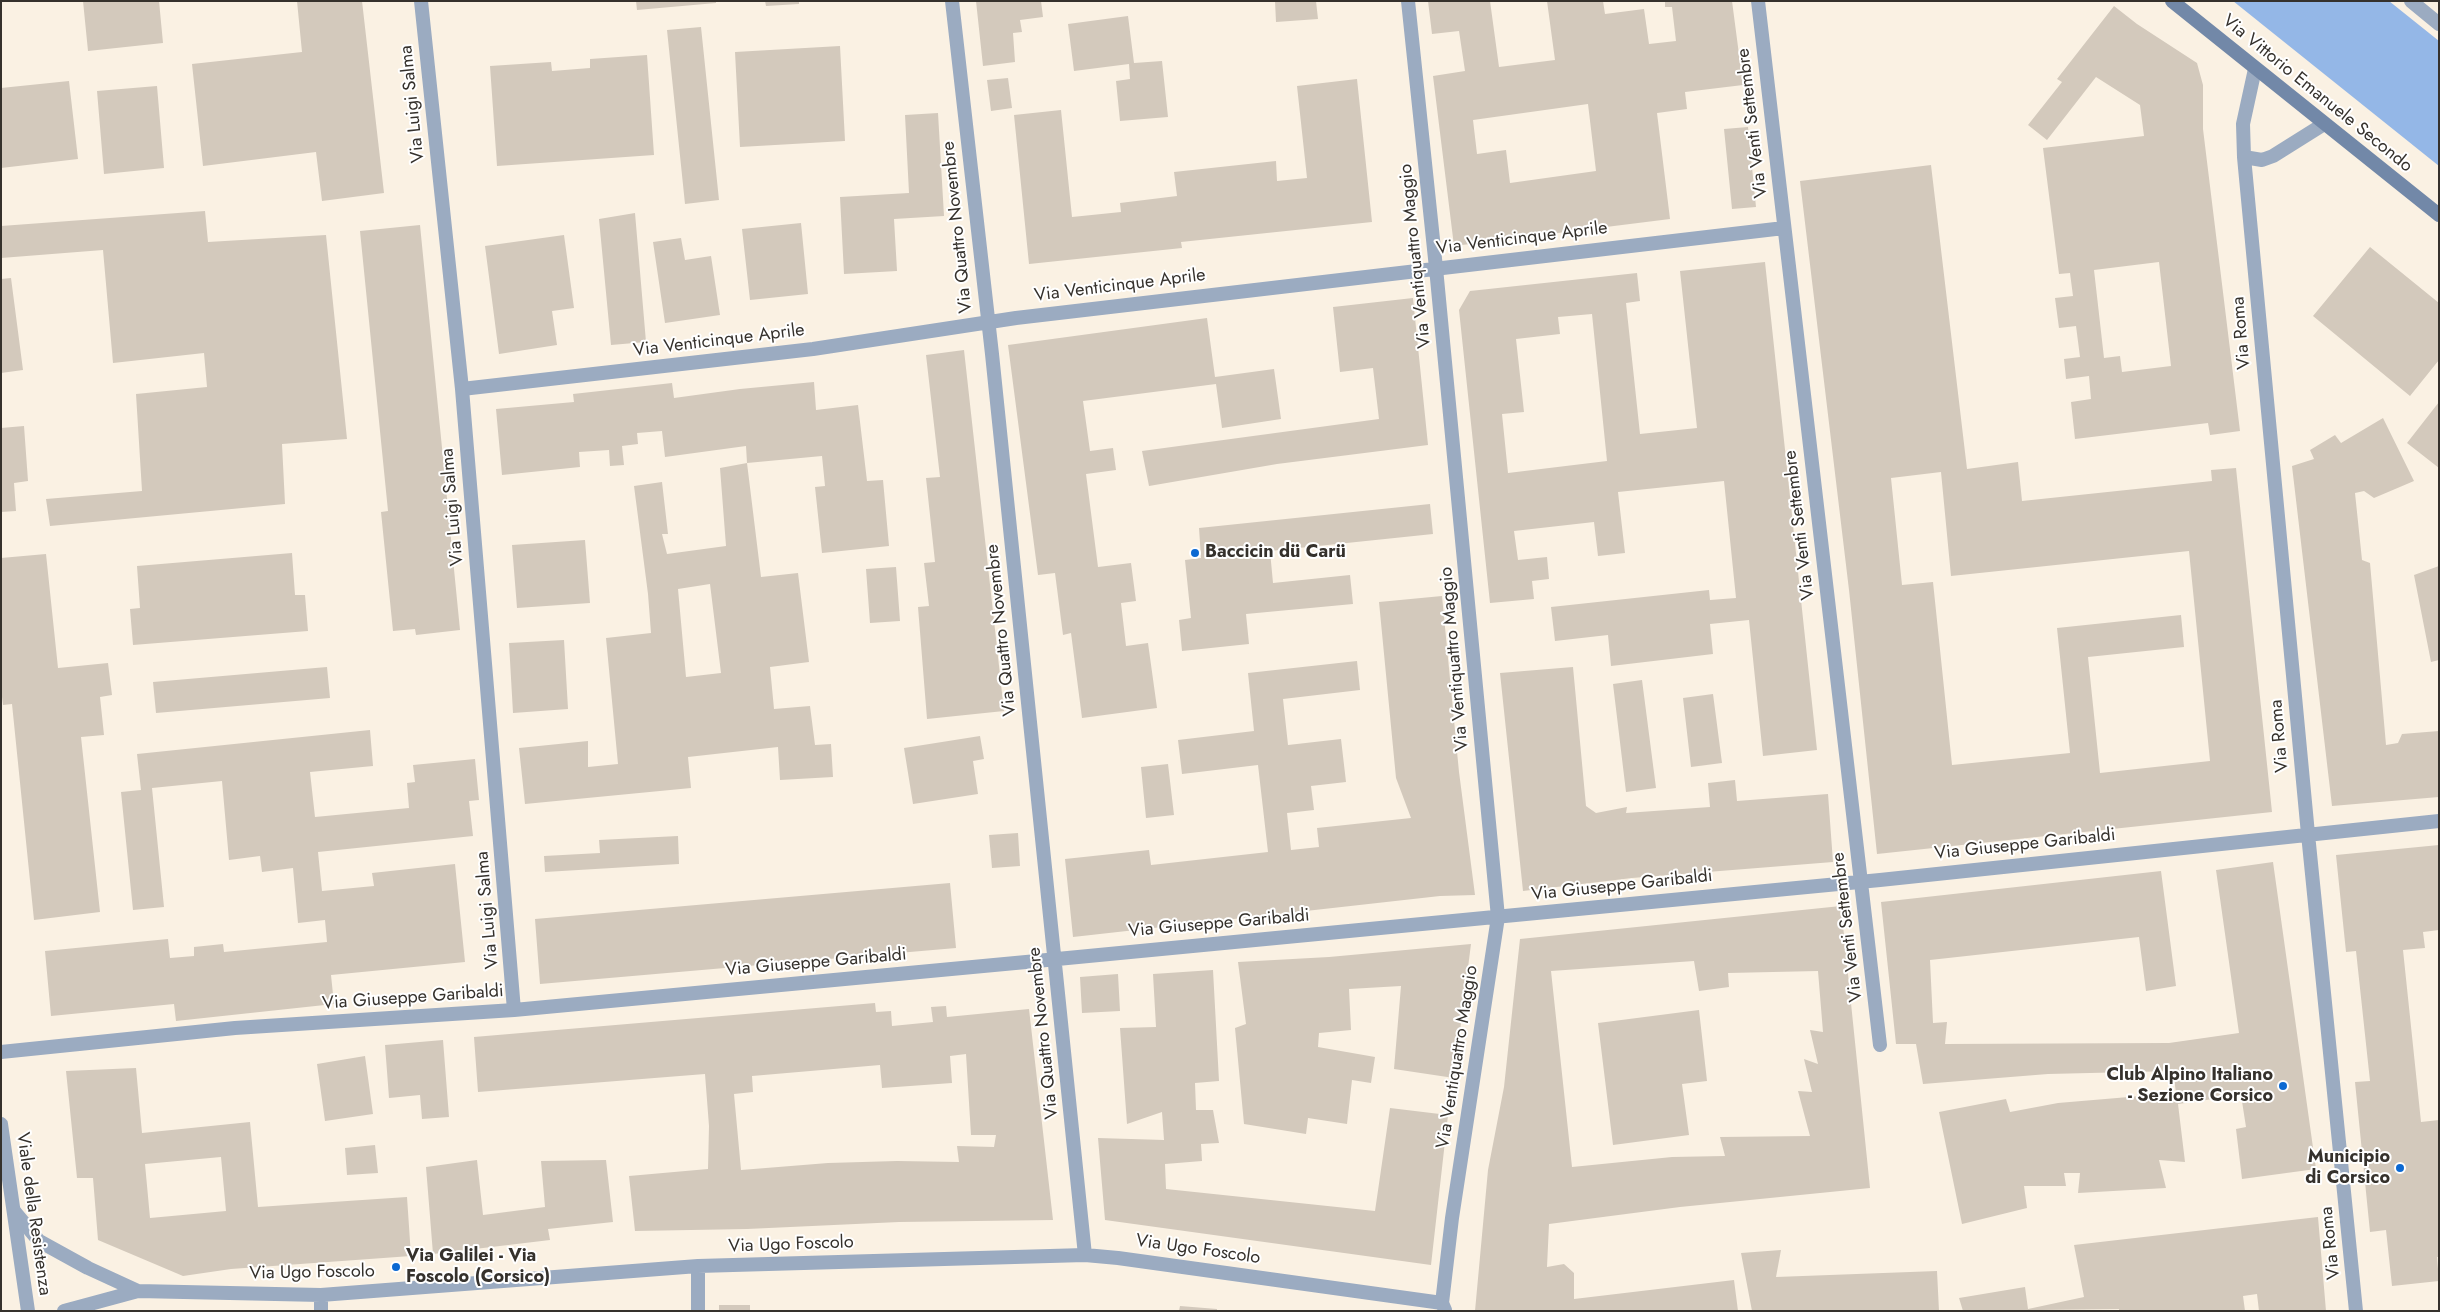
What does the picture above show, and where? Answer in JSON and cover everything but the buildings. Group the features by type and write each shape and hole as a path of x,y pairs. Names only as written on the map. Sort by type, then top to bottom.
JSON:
{"main road":[{"name":"Via Vittorio Emanuele Secondo","path":"2172,1 2439,215"}],"street":[{"name":"Via Luigi Salma","path":"421,1 462,389 514,1010"},
{"name":"Via Quattro Novembre","path":"952,1 1085,1255"},
{"name":"Via Ventiquattro Maggio","path":"1408,1 1436,268 1498,917 1452,1218 1444,1307"},
{"name":"Via Venti Settembre","path":"1758,1 1863,881 1880,1045"},
{"path":"2411,1 2439,24"},
{"name":"Via Roma","path":"2255,68 2243,124 2244,157 2308,834 2356,1311"},
{"path":"2244,157 2254,160 2273,156 2324,124"},
{"name":"Via Venticinque Aprile","path":"462,389 813,349 987,323 1784,228"},
{"name":"Via Giuseppe Garibaldi","path":"1,1052 235,1028 514,1010 1498,917 2439,821"},
{"name":"Viale della Resistenza","path":"1,1124 28,1311"},
{"name":"Via Ugo Foscolo","path":"14,1210 39,1241 88,1268 138,1291"},
{"name":"Via Ugo Foscolo","path":"64,1311 138,1291 321,1295 698,1266 1085,1255 1118,1258 1444,1307"},
{"path":"698,1266 698,1311"},
{"path":"321,1295 321,1311"}],"water":[{"path":"2233,1 2389,1 2439,41 2439,166"}],"place":[{"name":"Baccicin dü Carü","path":"1195,553"},
{"name":"Club Alpino Italiano - Sezione Corsico","path":"2283,1086"},
{"name":"Municipio di Corsico","path":"2400,1168"},
{"name":"Via Galilei - Via Foscolo (Corsico)","path":"396,1267"}]}
